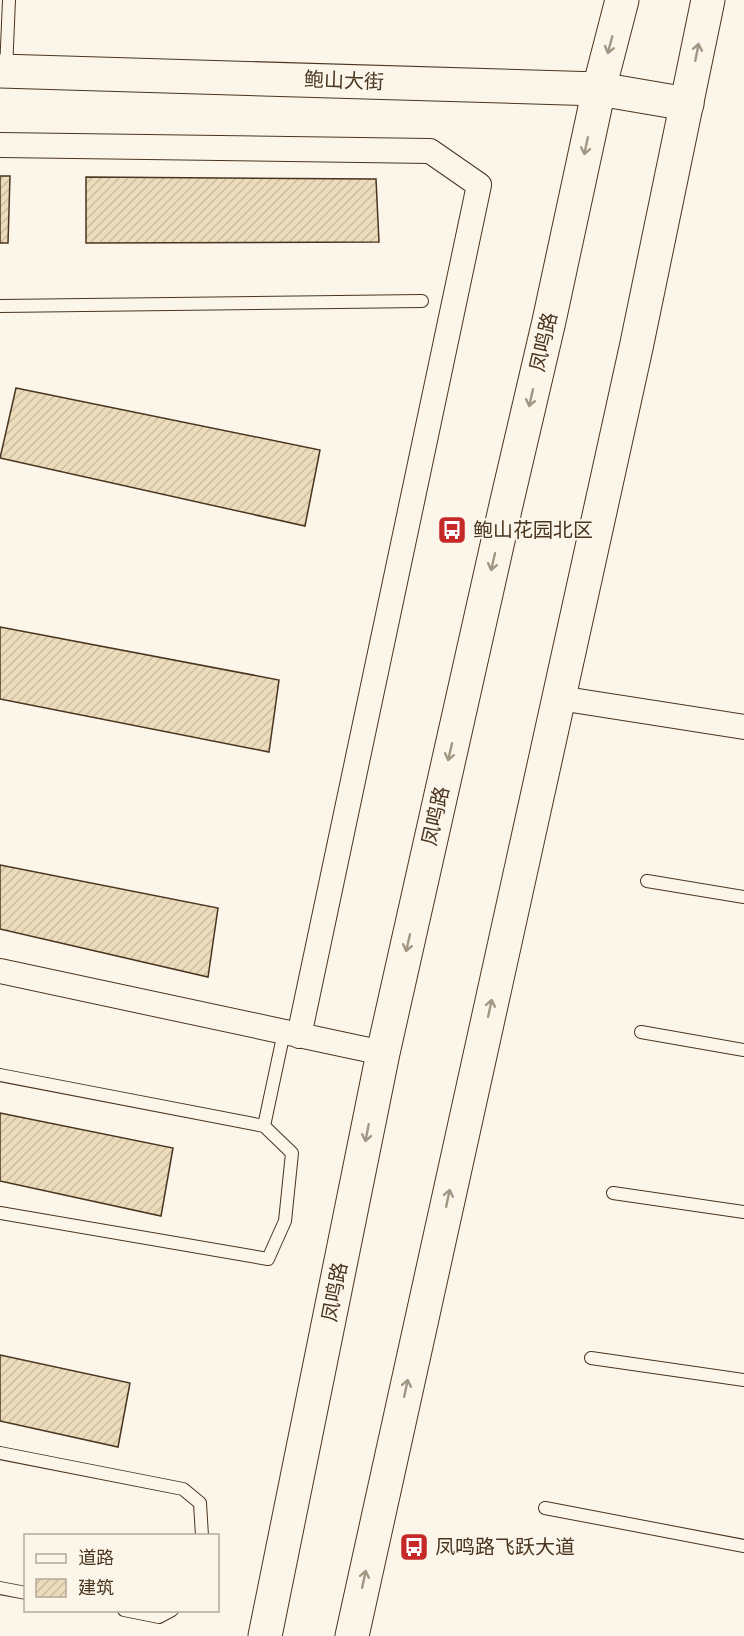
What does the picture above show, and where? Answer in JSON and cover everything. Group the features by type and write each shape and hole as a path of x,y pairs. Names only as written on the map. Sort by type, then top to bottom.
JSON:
{"main road":[{"name":"凤鸣路","path":"265,1636 383,1053 549,321 599,89 622,0"},
{"path":"352,1636 636,348 708,0"},
{"name":"鲍山大街","path":"3,71 599,89 687,104"}],"street":[{"path":"0,145 430,151 480,185 292,1034"},
{"path":"559,698 744,727"},
{"path":"0,971 383,1053"}],"lane":[{"path":"3,71 9,0"},
{"path":"0,306 422,301"},
{"path":"647,881 744,897"},
{"path":"641,1032 744,1050"},
{"path":"264,1126 292,1034"},
{"path":"0,1075 264,1126 292,1153 285,1221 268,1259 0,1213"},
{"path":"613,1193 744,1212"},
{"path":"591,1358 744,1380"},
{"path":"0,1453 183,1489 200,1503 202,1534"},
{"path":"545,1508 744,1546"},
{"path":"0,1588 24,1593"},
{"path":"130,1612 159,1617 170,1612"}],"building":[{"path":"0,176 10,176 8,243 0,243"},
{"path":"86,177 376,179 379,242 86,243"},
{"path":"16,388 320,450 305,526 0,458"},
{"path":"0,627 279,680 269,752 0,699"},
{"path":"0,865 218,908 208,977 0,929"},
{"path":"0,1113 173,1148 161,1216 0,1181"},
{"path":"0,1355 130,1383 118,1447 0,1421"}],"place":[{"name":"鲍山花园北区","path":"452,530"},
{"name":"凤鸣路飞跃大道","path":"414,1547"}]}
